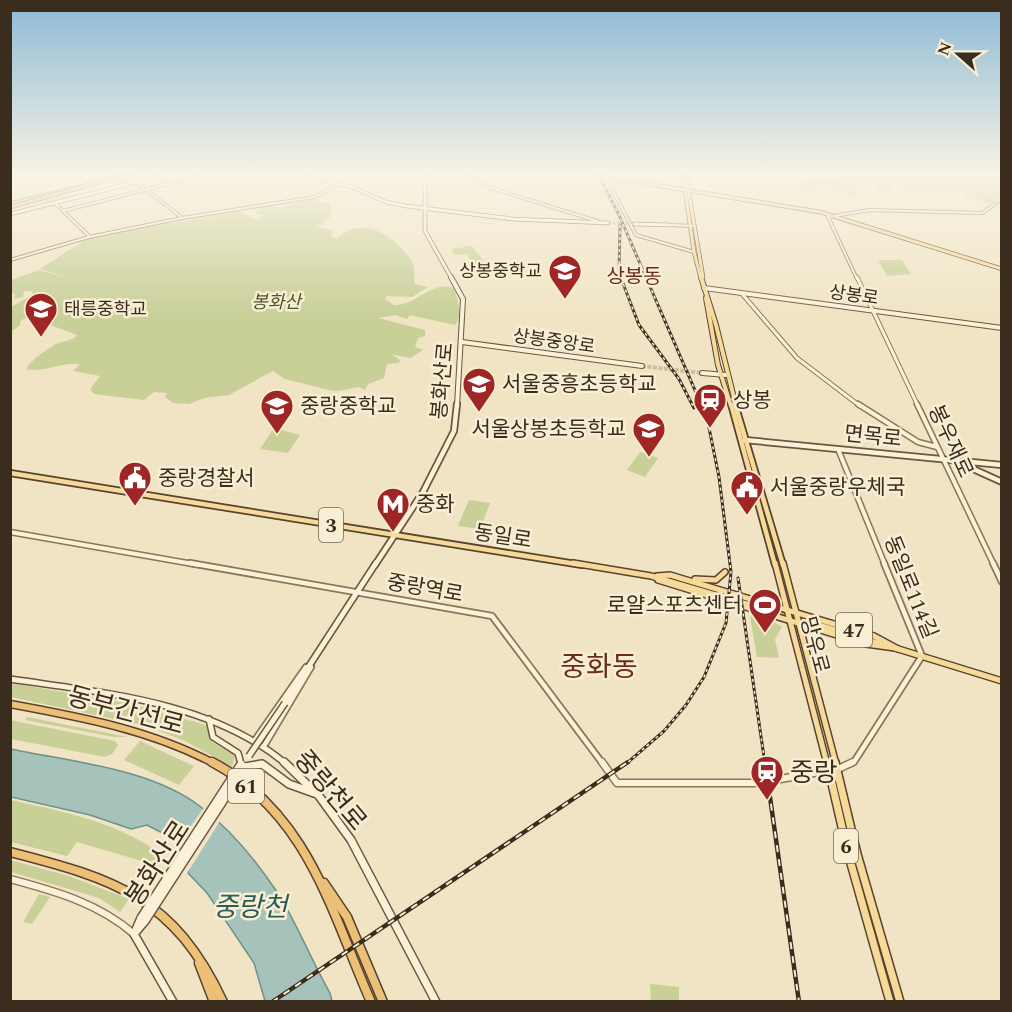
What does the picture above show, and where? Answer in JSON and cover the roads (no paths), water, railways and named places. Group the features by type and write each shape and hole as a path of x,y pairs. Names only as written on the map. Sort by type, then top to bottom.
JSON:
{"highway":[{"name":"동부간선로","path":"10,704 112,723 182,745 227,771 269,807 303,850 347,917 383,1002"},
{"path":"10,852 92,874 135,894 164,917 194,951 211,976 223,1002"},
{"name":"동부간선로","path":"320,878 370,1002"},
{"path":"194,951 214,1002"}],"main road":[{"name":"봉화산로","path":"134,934 423,492 454,431 462,342 463,299 424,231 425,223"},
{"path":"855,223 1002,269"},
{"path":"634,224 670,225"},
{"name":"망우로","path":"693,226 694,252 703,277"},
{"name":"망우로","path":"693,226 700,253 714,351 768,507 832,770 849,860 890,1002"},
{"name":"상봉로","path":"704,289 1002,329"},
{"name":"망우로","path":"705,297 713,319 723,375"},
{"name":"상봉중앙로","path":"462,342 642,366"},
{"path":"702,373 723,375"},
{"name":"망우로","path":"744,440 790,622 900,1002"},
{"name":"면목로","path":"744,440 1000,465"},
{"path":"958,461 1002,482"},
{"path":"1000,465 1002,470"},
{"name":"동일로","path":"10,473 651,576"},
{"path":"651,576 670,575 713,581 725,572"},
{"path":"670,575 774,611 790,622 797,624 808,622 866,644 898,649 1002,681"},
{"path":"651,576 667,584 774,611 787,610"},
{"name":"47","path":"787,610 808,622 874,636 898,649"},
{"name":"중랑천로","path":"10,679 146,701 209,719 264,746 300,775 350,840 436,1002"},
{"path":"209,719 212,736 220,745 238,753 243,766 262,764 289,784 315,793"},
{"path":"134,934 173,1002"}],"street":[{"path":"76,223 90,237"},
{"path":"10,260 90,237 157,223"},
{"path":"631,223 636,235 694,252"},
{"name":"봉우재로","path":"831,223 1002,582"},
{"path":"670,225 693,226"},
{"path":"741,294 762,312 782,344 816,375 912,439 926,446 937,447"},
{"name":"동일로114길","path":"838,449 922,656"},
{"name":"중랑역로","path":"10,532 492,616 616,783 668,785 756,783"},
{"path":"775,780 832,770 854,762 922,656"},
{"path":"255,740 301,672 313,661"},
{"path":"264,746 308,674 313,661"},
{"path":"10,879 52,890 98,908 134,934"}],"water":[{"name":"중랑천","path":"11,749 135,775 159,783 201,807 242,846 277,892 330,993 332,1001 265,1001 254,963 207,893 188,873 193,849 147,825 131,829 90,815 11,797"}],"tunnel":[{"path":"614,223 634,224"},
{"path":"642,366 702,373"},
{"path":"774,612 809,622"},
{"path":"755,783 775,780"}],"railway":[{"path":"623,223 707,418 719,477 731,572 726,623 704,677 686,705 664,731 626,764"},
{"path":"620,225 619,273 639,325 679,379 694,408"},
{"path":"738,578 765,764"},
{"path":"272,1002 628,762"},
{"path":"765,762 799,1002"}],"place":[{"name":"상봉중학교","path":"565,300"},
{"name":"태릉중학교","path":"41,338"},
{"name":"서울중흥초등학교","path":"479,413"},
{"name":"상봉","path":"710,429"},
{"name":"중랑중학교","path":"277,435"},
{"name":"서울상봉초등학교","path":"649,458"},
{"name":"중랑경찰서","path":"135,507"},
{"name":"서울중랑우체국","path":"747,516"},
{"name":"중화","path":"393,533"},
{"name":"로얄스포츠센터","path":"765,634"},
{"name":"중랑","path":"767,801"}],"district":[{"name":"상봉동","path":"634,276"},
{"name":"중화동","path":"599,666"}],"park label":[{"name":"봉화산","path":"276,302"}]}
